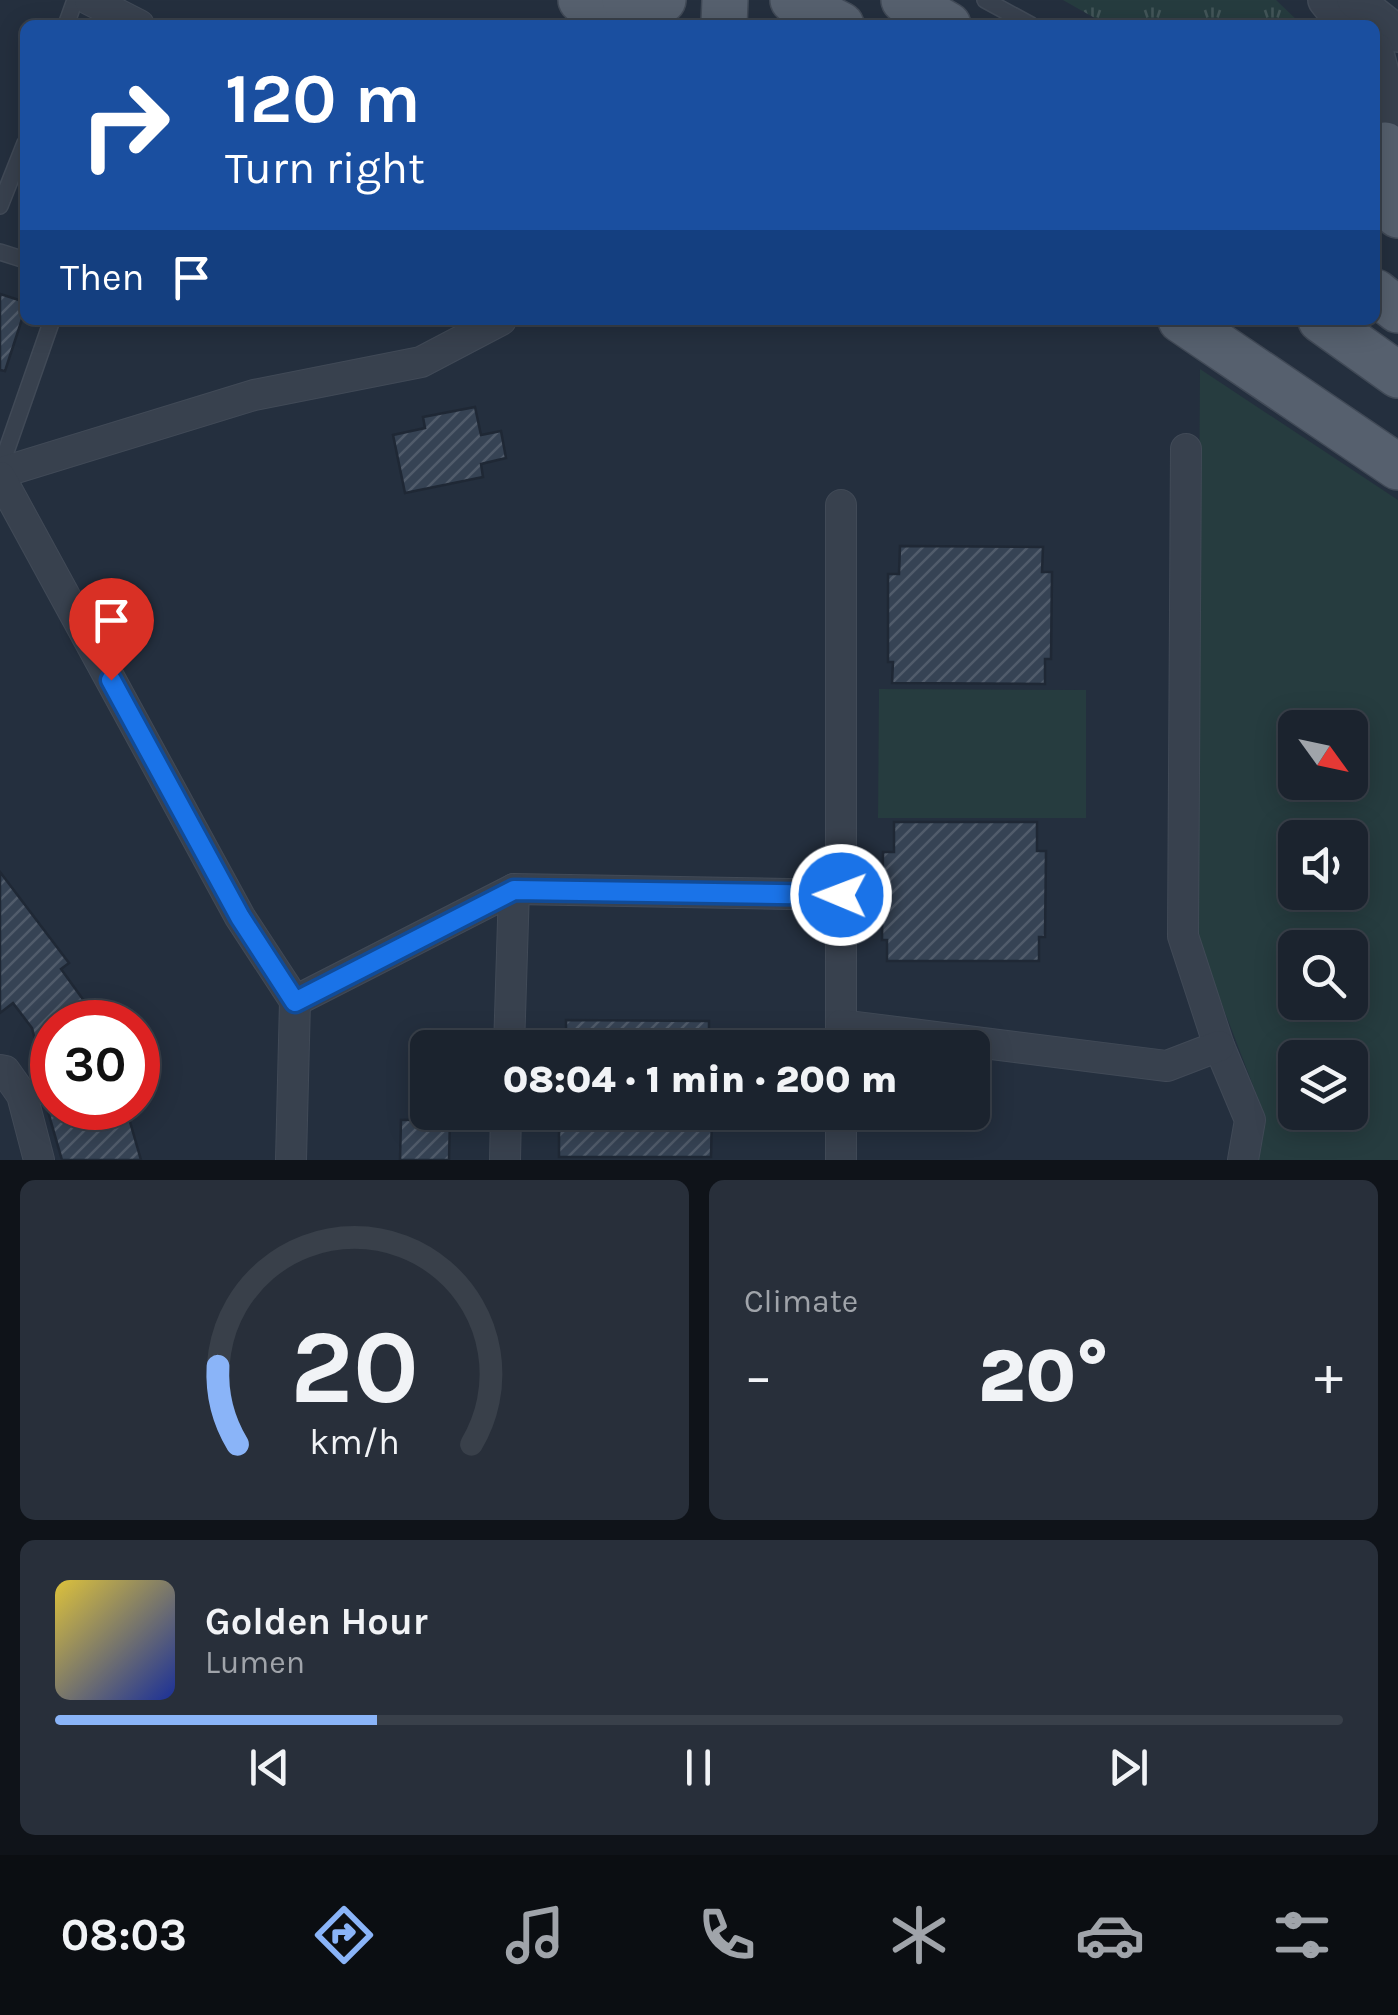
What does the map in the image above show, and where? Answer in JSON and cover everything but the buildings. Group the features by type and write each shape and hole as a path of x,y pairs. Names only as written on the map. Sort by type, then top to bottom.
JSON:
{"main road":[{"path":"580,0 621,20"},
{"path":"625,0 648,4 664,0"},
{"path":"793,0 831,20"},
{"path":"904,0 939,20"},
{"path":"1386,145 1398,215"},
{"path":"1197,325 1398,467"},
{"path":"1328,325 1398,375"}],"street":[{"path":"90,0 130,20"},
{"path":"1329,0 1352,20"},
{"path":"1356,0 1398,34"},
{"path":"1380,69 1388,100 1386,145"},
{"path":"291,1160 295,1002 240,917 0,473 254,395 421,362 491,325"},
{"path":"1186,449 1183,936 1219,1046 1250,1120 1242,1160"},
{"path":"841,504 841,1030"},
{"path":"295,1002 514,890 841,895"},
{"path":"510,1030 514,890"},
{"path":"990,1050 1167,1066 1219,1046"},
{"path":"0,1070 22,1096 39,1160"},
{"path":"505,1160 506,1130"},
{"path":"841,1130 841,1160"}],"lane":[{"path":"986,0 1021,20"},
{"path":"0,206 20,156"},
{"path":"0,473 50,325"}],"green space":[{"path":"1063,0 1276,0 1297,20 1098,20"},
{"path":"1200,369 1398,500 1398,1160 1255,1160 1264,1114 1196,937"},
{"path":"879,689 1086,690 1086,818 878,818"}],"route":[{"path":"111,680 240,917 295,1002 514,890 841,895"}]}
